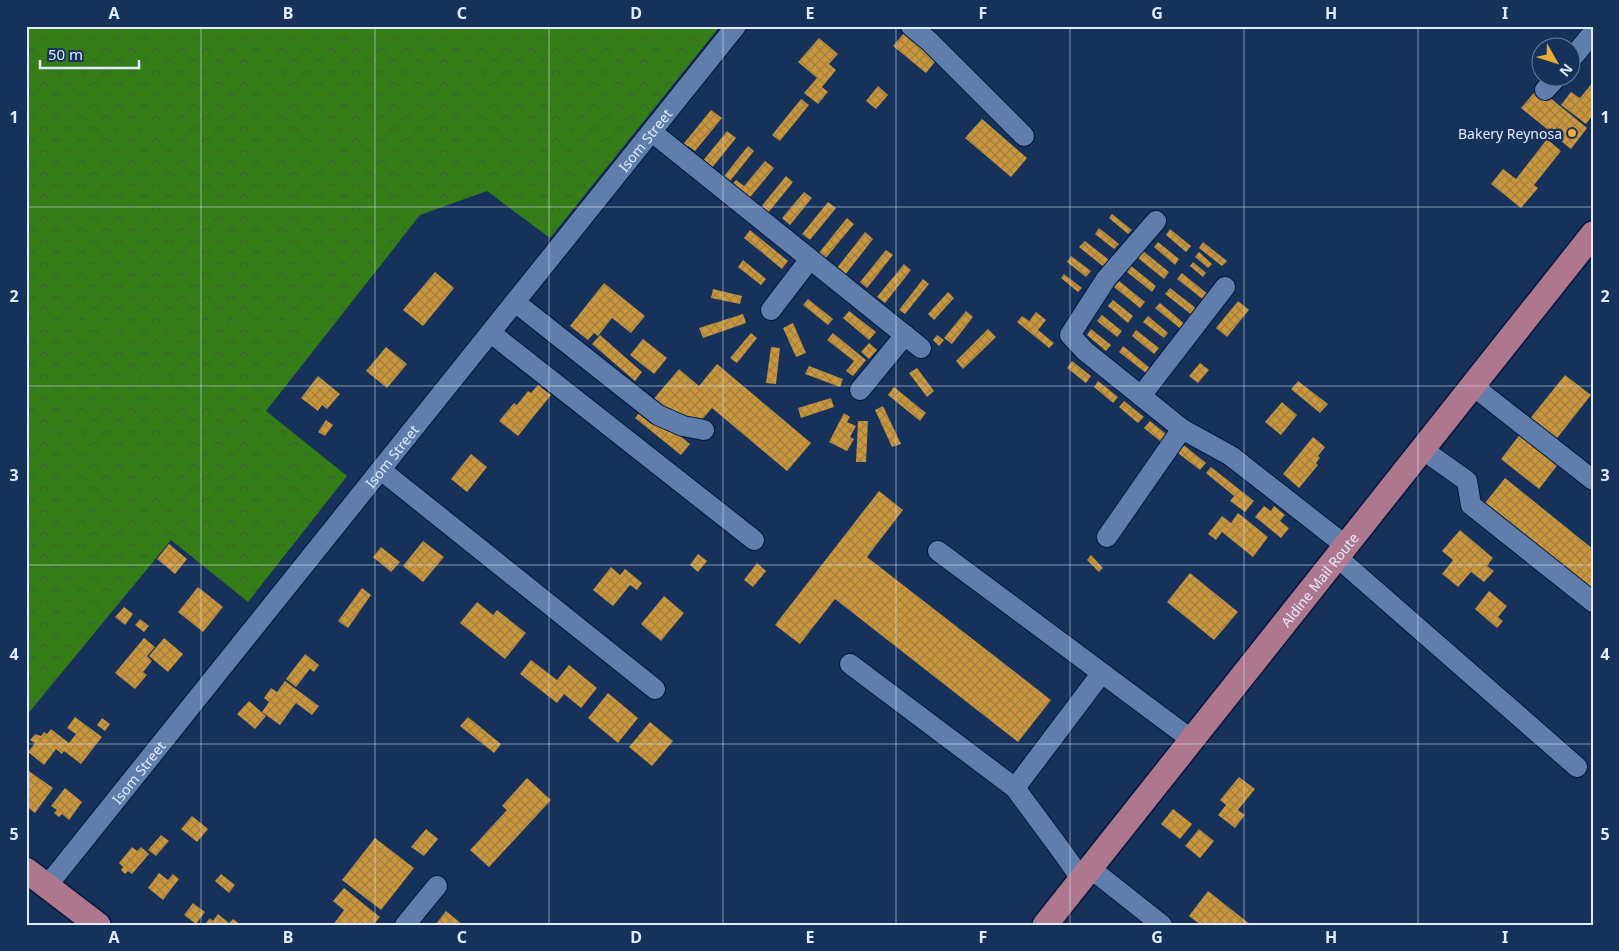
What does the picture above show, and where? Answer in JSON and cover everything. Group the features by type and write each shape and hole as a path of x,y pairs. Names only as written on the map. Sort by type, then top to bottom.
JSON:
{"main road":[{"name":"Aldine Mail Route","path":"1045,925 1593,234"},
{"path":"26,870 98,925"}],"street":[{"name":"Isom Street","path":"47,886 736,26"},
{"path":"911,26 929,41 1024,136"},
{"path":"1582,42 1589,31"},
{"path":"652,132 921,348"},
{"path":"1156,221 1106,279 1070,335 1085,351 1182,429 1231,456 1341,551 1577,767"},
{"path":"771,310 810,259"},
{"path":"1141,396 1225,286"},
{"path":"516,302 658,415 684,426 704,430"},
{"path":"491,333 754,540"},
{"path":"860,390 905,335"},
{"path":"1472,386 1593,480"},
{"path":"1107,537 1182,429"},
{"path":"1422,449 1467,481 1471,505 1593,602"},
{"path":"381,470 655,689"},
{"path":"938,551 1192,740"},
{"path":"850,664 1015,788 1066,857 1162,925"},
{"path":"1015,788 1102,674"},
{"path":"406,925 437,886"}],"green space":[{"path":"26,26 720,26 550,238 487,191 420,215 266,411 347,476 248,602 171,540 26,716"}],"building":[{"path":"905,32 938,58 926,73 893,46"},
{"path":"819,38 838,54 829,64 836,70 822,87 828,92 818,104 804,93 817,78 798,62"},
{"path":"1593,82 1593,115 1586,124 1561,105 1571,92 1580,98"},
{"path":"878,86 888,95 876,109 866,101"},
{"path":"1538,88 1587,128 1571,149 1552,134 1564,119 1552,133 1521,108"},
{"path":"801,99 809,105 780,141 772,135"},
{"path":"711,110 722,118 695,151 688,146 685,150 681,147"},
{"path":"982,119 1027,158 1011,177 965,138"},
{"path":"727,131 736,138 711,169 702,162"},
{"path":"1547,139 1561,151 1534,185 1538,188 1521,208 1491,184 1503,169 1516,179"},
{"path":"748,146 754,151 727,185 721,180"},
{"path":"765,161 774,168 747,201 730,187 736,180 744,186"},
{"path":"786,176 793,182 764,218 757,212"},
{"path":"804,192 812,198 790,225 782,218"},
{"path":"828,202 836,208 810,240 802,234"},
{"path":"1112,214 1132,230 1128,234 1109,218"},
{"path":"847,218 854,224 825,259 818,254"},
{"path":"1099,228 1119,244 1114,249 1095,234"},
{"path":"1170,229 1191,246 1186,252 1166,235"},
{"path":"750,230 788,261 782,269 744,238"},
{"path":"865,232 873,239 845,275 837,268"},
{"path":"1085,241 1109,260 1104,267 1079,247"},
{"path":"1158,242 1179,259 1175,265 1154,247"},
{"path":"1203,242 1227,261 1222,266 1199,248"},
{"path":"886,250 893,255 867,288 860,282"},
{"path":"1143,251 1169,272 1164,279 1138,258"},
{"path":"1199,252 1212,264 1208,268 1195,257"},
{"path":"1071,256 1091,271 1086,277 1067,262"},
{"path":"743,260 766,279 761,285 738,267"},
{"path":"1193,262 1206,273 1203,277 1190,266"},
{"path":"904,264 911,270 885,303 877,297"},
{"path":"1131,266 1156,286 1152,292 1127,272"},
{"path":"435,272 454,288 423,326 403,310"},
{"path":"1182,273 1209,295 1205,301 1177,279"},
{"path":"1064,274 1082,288 1078,292 1061,278"},
{"path":"923,279 929,284 905,314 899,310"},
{"path":"1119,281 1145,302 1140,308 1114,287"},
{"path":"604,283 645,316 631,333 612,318 598,336 594,333 588,340 570,326"},
{"path":"1170,288 1197,309 1192,315 1165,294"},
{"path":"713,289 742,296 740,304 711,298"},
{"path":"948,292 954,298 934,320 928,314"},
{"path":"808,299 833,319 828,325 803,305"},
{"path":"1113,300 1133,316 1128,323 1108,306"},
{"path":"1238,301 1249,310 1227,337 1216,328"},
{"path":"1160,303 1186,325 1182,330 1155,308"},
{"path":"849,311 876,332 869,340 843,318"},
{"path":"966,311 973,317 952,344 944,338"},
{"path":"1036,312 1046,320 1038,330 1054,343 1049,348 1017,322 1022,316 1029,321"},
{"path":"743,314 746,323 703,338 699,328"},
{"path":"1102,315 1122,331 1117,337 1097,321"},
{"path":"1148,316 1168,333 1164,338 1143,322"},
{"path":"793,323 806,353 796,357 783,328"},
{"path":"988,329 996,337 963,369 956,361"},
{"path":"1091,329 1111,345 1106,351 1087,335"},
{"path":"1136,330 1159,348 1154,354 1132,336"},
{"path":"751,333 757,338 737,363 730,358"},
{"path":"833,333 866,360 853,376 846,371 854,361 827,340"},
{"path":"600,335 642,372 635,381 592,344"},
{"path":"937,335 944,340 939,346 933,340"},
{"path":"643,339 667,358 654,374 630,355"},
{"path":"869,343 877,350 869,359 861,352"},
{"path":"1123,346 1150,368 1146,373 1119,352"},
{"path":"386,347 407,364 387,388 366,371"},
{"path":"771,347 780,348 776,384 766,383"},
{"path":"1072,361 1091,376 1086,383 1067,368"},
{"path":"1200,363 1209,370 1198,383 1189,376"},
{"path":"717,364 811,443 787,471 712,408 700,422 691,422 680,413 676,418 651,402 679,369 699,386"},
{"path":"809,366 843,379 840,387 805,374"},
{"path":"917,368 934,391 927,397 909,373"},
{"path":"1565,375 1591,395 1554,442 1528,421"},
{"path":"318,376 340,394 327,409 322,405 318,411 301,398"},
{"path":"1098,381 1118,397 1113,403 1094,387"},
{"path":"1298,381 1328,404 1320,413 1291,389"},
{"path":"538,385 551,395 518,436 499,421 514,403 517,405 528,391 531,393"},
{"path":"894,387 926,413 920,421 888,395"},
{"path":"831,398 834,407 801,418 798,408"},
{"path":"1124,401 1144,417 1138,423 1119,407"},
{"path":"1282,402 1297,415 1281,435 1265,422"},
{"path":"883,406 901,444 892,447 875,410"},
{"path":"644,407 690,444 681,455 635,418"},
{"path":"844,413 850,417 847,422 856,426 850,437 854,439 847,451 829,442"},
{"path":"326,420 333,425 325,436 318,432"},
{"path":"858,421 868,421 866,462 856,462"},
{"path":"1150,421 1171,438 1165,445 1144,428"},
{"path":"1521,433 1559,463 1539,489 1501,459"},
{"path":"1313,437 1325,447 1318,456 1320,458 1316,463 1318,465 1299,488 1283,474"},
{"path":"1180,442 1206,463 1200,470 1174,450"},
{"path":"471,454 487,467 467,492 451,479"},
{"path":"1211,467 1254,501 1245,512 1230,501 1234,496 1206,473"},
{"path":"1505,478 1593,549 1593,590 1485,503"},
{"path":"879,491 903,510 867,557 1051,700 1018,742 835,599 800,644 775,625"},
{"path":"1264,506 1271,511 1274,506 1285,515 1280,521 1289,528 1281,538 1255,517"},
{"path":"1238,513 1268,537 1253,557 1222,532 1216,540 1208,534 1222,516 1231,523"},
{"path":"1460,530 1493,558 1487,566 1494,571 1484,582 1471,572 1458,587 1442,574 1453,560 1442,551"},
{"path":"423,541 444,557 423,582 403,566"},
{"path":"169,544 187,559 175,574 157,559"},
{"path":"381,547 400,562 391,572 373,557"},
{"path":"698,554 707,561 698,572 690,565"},
{"path":"1091,555 1103,568 1099,572 1087,560"},
{"path":"757,563 766,571 753,587 744,580"},
{"path":"611,567 620,575 625,569 642,583 637,590 630,585 613,606 593,590"},
{"path":"1190,573 1238,612 1214,640 1167,602"},
{"path":"198,587 223,607 203,632 178,612"},
{"path":"362,588 371,595 348,628 338,621"},
{"path":"1489,591 1507,606 1498,617 1503,621 1497,628 1475,609"},
{"path":"664,596 684,613 661,641 641,624"},
{"path":"477,602 493,615 497,610 526,633 505,659 460,623"},
{"path":"124,607 133,614 125,625 115,617"},
{"path":"140,619 149,626 144,632 135,625"},
{"path":"144,638 155,647 147,656 152,661 143,672 147,675 135,689 115,673"},
{"path":"164,638 183,654 168,672 149,656"},
{"path":"305,654 319,665 314,672 310,669 296,687 286,679"},
{"path":"531,660 557,680 569,665 597,688 581,708 564,694 557,703 520,674"},
{"path":"285,681 319,706 312,715 296,703 280,725 262,712 269,702 264,698 271,688 277,692"},
{"path":"608,693 638,718 618,743 588,718"},
{"path":"249,701 266,716 255,729 237,714"},
{"path":"75,717 102,737 81,764 64,751 62,754 56,749 44,765 28,752 35,743 30,740 35,734 41,736 44,732 47,734 51,729 69,743 76,734 67,728"},
{"path":"468,717 501,744 494,753 460,726"},
{"path":"102,718 110,724 105,731 97,725"},
{"path":"650,722 673,741 652,766 629,747"},
{"path":"26,769 53,788 35,813 26,806"},
{"path":"1239,777 1255,789 1238,810 1245,815 1235,828 1218,815 1226,805 1220,800"},
{"path":"527,778 551,800 489,867 470,850 507,810 502,806"},
{"path":"65,788 82,802 69,820 62,814 59,817 54,813 57,810 51,806"},
{"path":"1173,809 1192,824 1180,839 1161,824"},
{"path":"192,816 208,829 197,842 181,829"},
{"path":"426,829 438,839 424,856 411,847"},
{"path":"1199,829 1214,841 1200,858 1185,846"},
{"path":"161,835 169,841 156,856 148,850"},
{"path":"375,838 414,868 381,910 342,880"},
{"path":"132,847 137,851 141,847 149,854 132,874 128,871 125,874 121,870 123,867 119,863"},
{"path":"159,873 168,880 173,874 179,879 163,900 148,888"},
{"path":"221,874 235,885 229,893 215,881"},
{"path":"344,888 380,917 373,925 333,925 344,910 333,901"},
{"path":"1208,891 1251,925 1201,925 1189,916"},
{"path":"193,903 205,912 196,924 184,915"},
{"path":"446,911 463,925 435,925"},
{"path":"218,914 229,923 233,919 241,925 204,925 210,918 213,921"}],"place":[{"name":"Bakery Reynosa","path":"1572,133"}]}
